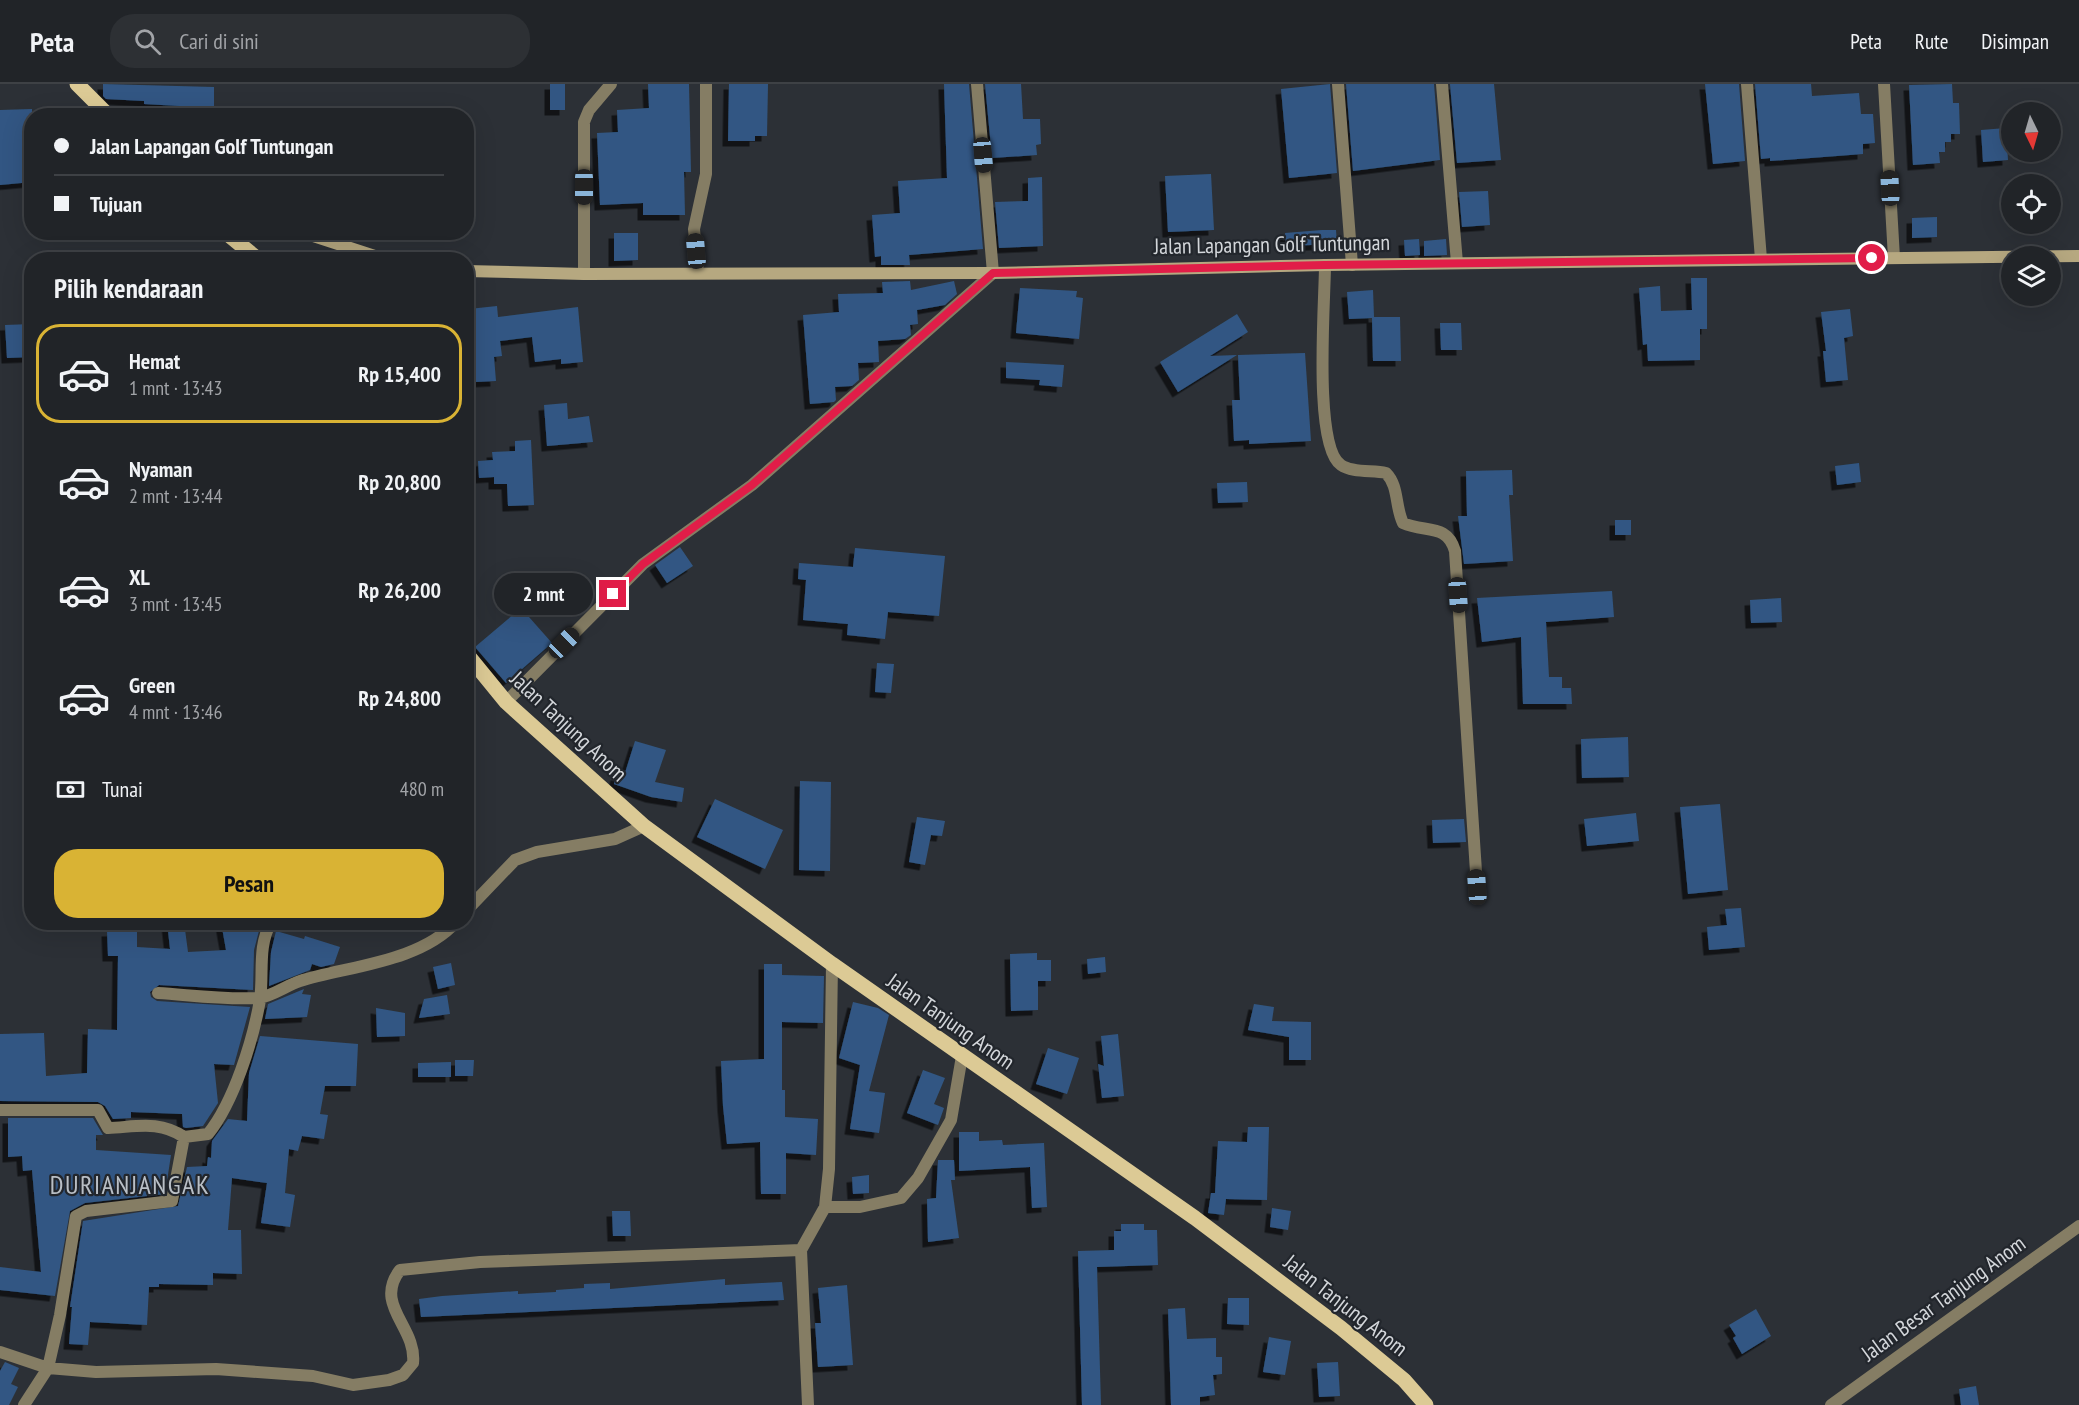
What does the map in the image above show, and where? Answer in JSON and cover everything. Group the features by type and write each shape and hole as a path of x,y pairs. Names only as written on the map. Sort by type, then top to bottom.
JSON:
{"main road":[{"path":"76,84 101,108"},
{"path":"235,240 249,252"},
{"name":"Jalan Tanjung Anom","path":"474,663 506,702 645,826 832,964 1195,1218 1350,1336 1404,1380 1426,1405"}],"street":[{"path":"584,274 585,122 589,110 611,84"},
{"path":"698,273 694,230 706,174 706,84"},
{"path":"506,702 643,564 752,485 993,273 977,84"},
{"path":"1338,84 1352,265"},
{"path":"1442,84 1457,263"},
{"path":"1747,84 1761,260"},
{"path":"1884,84 1893,258"},
{"path":"326,240 362,252"},
{"name":"Jalan Lapangan Golf Tuntungan","path":"474,271 584,274 993,273 1325,265 2079,255"},
{"path":"1325,265 1323,419 1333,456 1338,463 1346,467 1386,474 1394,485 1398,513 1402,523 1442,532 1451,538 1455,550 1477,887"},
{"path":"474,902 514,860 537,852 615,839 645,826"},
{"path":"0,1110 98,1110 108,1128 160,1126 171,1128 184,1137 202,1136 214,1126 233,1088 251,1036 260,998 260,959 269,930"},
{"path":"158,993 260,998 284,986 368,965 420,948 449,930"},
{"path":"808,1405 801,1250 825,1207 829,1169 832,964"},
{"path":"825,1207 860,1207 901,1198 918,1178 951,1120 962,1056"},
{"path":"24,1405 48,1368 60,1315 75,1216 86,1211 172,1201 184,1137"},
{"name":"Jalan Besar Tanjung Anom","path":"1831,1405 2079,1226"},
{"path":"0,1352 48,1368 96,1372 216,1369 313,1376 353,1385 389,1380 410,1368 414,1355 413,1346 390,1300 394,1277 400,1270 480,1262 801,1250"}],"building":[{"path":"103,84 214,87 214,108 144,104 144,101 106,99 103,96"},
{"path":"550,84 565,84 565,110 550,110"},
{"path":"648,84 689,84 691,172 684,172 685,215 643,215 643,203 600,205 597,133 618,132 617,110 649,108"},
{"path":"729,84 768,84 767,136 755,136 755,141 728,141"},
{"path":"944,84 969,84 983,249 909,255 910,265 881,265 881,256 875,257 872,215 900,213 898,181 947,178"},
{"path":"985,84 1021,84 1023,119 1040,119 1041,144 1036,145 1037,155 992,158"},
{"path":"1330,84 1337,173 1289,178 1281,89"},
{"path":"1346,84 1434,84 1440,160 1353,171"},
{"path":"1450,84 1494,84 1501,160 1457,163"},
{"path":"1705,84 1739,84 1745,161 1713,164"},
{"path":"1755,84 1811,84 1812,96 1859,93 1861,114 1873,114 1875,143 1863,144 1863,154 1770,161 1770,158 1761,159"},
{"path":"1952,84 1953,103 1959,103 1960,134 1951,134 1951,142 1945,142 1945,152 1939,152 1940,163 1913,165 1909,85"},
{"path":"24,109 24,183 0,185 0,110"},
{"path":"2001,128 2001,161 1983,162 1981,130"},
{"path":"1211,174 1214,230 1168,232 1165,176"},
{"path":"1042,177 1043,246 999,248 995,202 1028,201 1028,178"},
{"path":"1488,191 1490,225 1462,227 1459,192"},
{"path":"1937,217 1937,237 1912,238 1912,218"},
{"path":"1336,230 1337,244 1286,246 1285,233"},
{"path":"614,233 638,233 638,260 614,261"},
{"path":"1419,239 1420,255 1405,256 1404,240"},
{"path":"1446,239 1447,255 1424,256 1424,241"},
{"path":"1691,278 1707,278 1707,329 1700,329 1700,360 1648,361 1647,344 1643,345 1639,288 1660,286 1661,311 1692,310"},
{"path":"910,281 911,290 954,281 957,294 945,305 917,310 918,324 910,325 911,335 905,339 878,341 879,362 858,363 859,380 852,386 835,387 836,400 834,402 810,404 803,315 839,312 838,294 883,293 882,282"},
{"path":"1020,288 1077,291 1076,297 1083,298 1079,339 1016,333"},
{"path":"1373,290 1374,317 1400,317 1401,361 1373,361 1372,318 1349,319 1347,292"},
{"path":"497,306 498,317 578,307 583,362 561,364 561,359 535,362 532,337 500,341 502,356 494,357 496,381 476,382 474,308"},
{"path":"1850,309 1853,336 1844,338 1848,380 1826,382 1823,351 1826,351 1821,312"},
{"path":"1237,314 1248,332 1210,356 1237,355 1178,392 1160,362"},
{"path":"1440,323 1461,323 1462,350 1441,350"},
{"path":"24,324 24,357 7,358 5,325"},
{"path":"1305,353 1311,441 1249,444 1249,440 1234,441 1232,400 1240,400 1238,355"},
{"path":"1006,362 1064,365 1062,387 1039,385 1040,380 1006,378"},
{"path":"567,403 568,419 589,416 593,442 547,446 544,405"},
{"path":"531,440 534,505 508,506 507,484 494,484 494,477 479,478 478,461 493,460 492,452 515,451 515,441"},
{"path":"1859,463 1861,482 1837,485 1835,466"},
{"path":"1512,470 1513,495 1509,495 1513,561 1464,564 1458,516 1467,516 1466,471"},
{"path":"1247,482 1248,502 1218,503 1217,483"},
{"path":"1615,520 1631,520 1631,535 1615,535"},
{"path":"680,547 693,566 667,583 655,565"},
{"path":"855,548 945,556 939,616 888,612 885,639 847,635 848,624 803,620 806,580 798,579 799,563 853,567"},
{"path":"1612,591 1614,617 1546,622 1549,677 1562,677 1562,688 1571,688 1572,704 1523,704 1521,637 1482,642 1477,598"},
{"path":"1781,598 1782,622 1751,623 1750,600"},
{"path":"521,608 552,643 506,683 475,647"},
{"path":"877,663 894,664 891,693 875,692"},
{"path":"1628,737 1629,777 1582,778 1581,739"},
{"path":"635,741 666,750 655,782 684,788 682,802 651,797 614,784 616,775 624,776"},
{"path":"800,781 831,782 830,871 799,870"},
{"path":"715,799 783,830 765,869 697,837"},
{"path":"1720,804 1728,890 1688,894 1680,807"},
{"path":"1636,813 1639,841 1587,846 1584,819"},
{"path":"917,817 945,821 942,836 931,835 925,865 909,862"},
{"path":"1464,819 1466,842 1433,843 1432,820"},
{"path":"1741,908 1745,947 1709,950 1707,927 1727,925 1725,909"},
{"path":"137,930 137,947 170,949 168,930 185,930 188,952 226,950 222,930 259,930 254,950 253,990 159,985 150,992 151,997 157,1001 250,1007 234,1065 214,1064 218,1103 203,1126 183,1127 182,1114 131,1112 131,1118 113,1119 105,1106 98,1102 0,1101 0,1034 44,1033 46,1076 87,1073 88,1029 117,1030 118,956 108,956 107,931"},
{"path":"276,931 304,939 305,936 340,947 334,964 321,967 312,964 310,970 269,986 271,952"},
{"path":"1037,953 1037,960 1051,960 1051,981 1038,981 1038,1010 1011,1011 1010,954"},
{"path":"1105,957 1106,972 1088,974 1087,959"},
{"path":"451,963 455,985 438,989 433,967"},
{"path":"764,964 782,964 782,975 824,976 823,1023 782,1022 782,1090 785,1090 785,1117 818,1119 816,1155 786,1153 786,1194 761,1194 760,1142 727,1144 723,1106 721,1061 764,1059"},
{"path":"304,989 302,994 311,995 307,1017 265,1019 268,1004"},
{"path":"447,995 450,1014 419,1018 424,999"},
{"path":"853,1002 878,1008 889,1015 869,1091 885,1093 879,1133 850,1129 860,1065 839,1058"},
{"path":"1254,1004 1274,1007 1272,1021 1311,1022 1311,1060 1289,1060 1289,1037 1248,1030"},
{"path":"376,1008 405,1013 405,1036 377,1037"},
{"path":"1118,1034 1124,1096 1102,1098 1098,1064 1104,1066 1101,1036"},
{"path":"260,1036 358,1044 356,1086 325,1086 320,1114 328,1115 324,1139 302,1136 298,1151 289,1149 285,1193 295,1195 290,1227 261,1223 267,1183 232,1178 228,1230 241,1230 242,1274 213,1273 213,1285 159,1284 159,1287 149,1287 147,1325 90,1322 88,1345 69,1344 72,1307 70,1307 83,1221 178,1206 187,1167 207,1166 208,1157 211,1158 212,1141 228,1119 247,1121 249,1073"},
{"path":"1048,1048 1079,1058 1067,1094 1036,1084"},
{"path":"455,1060 474,1060 473,1076 455,1076"},
{"path":"451,1062 451,1077 418,1077 418,1063"},
{"path":"923,1070 945,1078 934,1104 944,1108 938,1125 907,1113"},
{"path":"8,1118 93,1118 103,1135 96,1135 96,1150 171,1155 165,1194 85,1203 70,1211 55,1296 0,1290 0,1267 41,1272 32,1170 23,1171 22,1156 8,1157"},
{"path":"1248,1127 1269,1127 1267,1200 1226,1199 1224,1215 1208,1213 1211,1193 1215,1193 1218,1141 1247,1142"},
{"path":"959,1132 979,1132 979,1141 1002,1140 1003,1145 1044,1143 1047,1207 1032,1208 1030,1167 959,1171"},
{"path":"938,1160 954,1160 955,1180 951,1180 959,1238 928,1242 927,1199 936,1198"},
{"path":"869,1175 869,1193 853,1194 852,1177"},
{"path":"1272,1208 1291,1211 1288,1230 1270,1227"},
{"path":"612,1211 630,1211 631,1236 613,1236"},
{"path":"1121,1224 1144,1224 1144,1230 1157,1230 1158,1265 1097,1267 1101,1405 1082,1405 1078,1251 1114,1250 1114,1231 1121,1231"},
{"path":"725,1279 725,1285 782,1282 784,1300 421,1317 419,1299 518,1291 518,1294 556,1292 556,1290 584,1288 584,1284 610,1283 610,1289"},
{"path":"847,1285 853,1365 818,1367 815,1323 821,1323 818,1288"},
{"path":"1228,1298 1249,1298 1249,1325 1227,1324"},
{"path":"1185,1308 1187,1339 1216,1338 1216,1357 1222,1357 1222,1374 1213,1375 1215,1395 1200,1397 1200,1405 1171,1405 1168,1309"},
{"path":"1756,1309 1771,1336 1742,1354 1733,1338 1736,1336 1729,1325"},
{"path":"1269,1337 1291,1341 1285,1375 1263,1372"},
{"path":"5,1362 19,1368 11,1384 18,1387 9,1405 0,1405 0,1371"},
{"path":"1338,1362 1340,1396 1319,1397 1317,1363"},
{"path":"1976,1386 1979,1405 1961,1405 1959,1389"}],"district":[{"name":"DURIANJANGAK","path":"130,1185"}],"route":[{"path":"613,594 643,564 752,485 993,273 1325,265 1872,258"}]}
